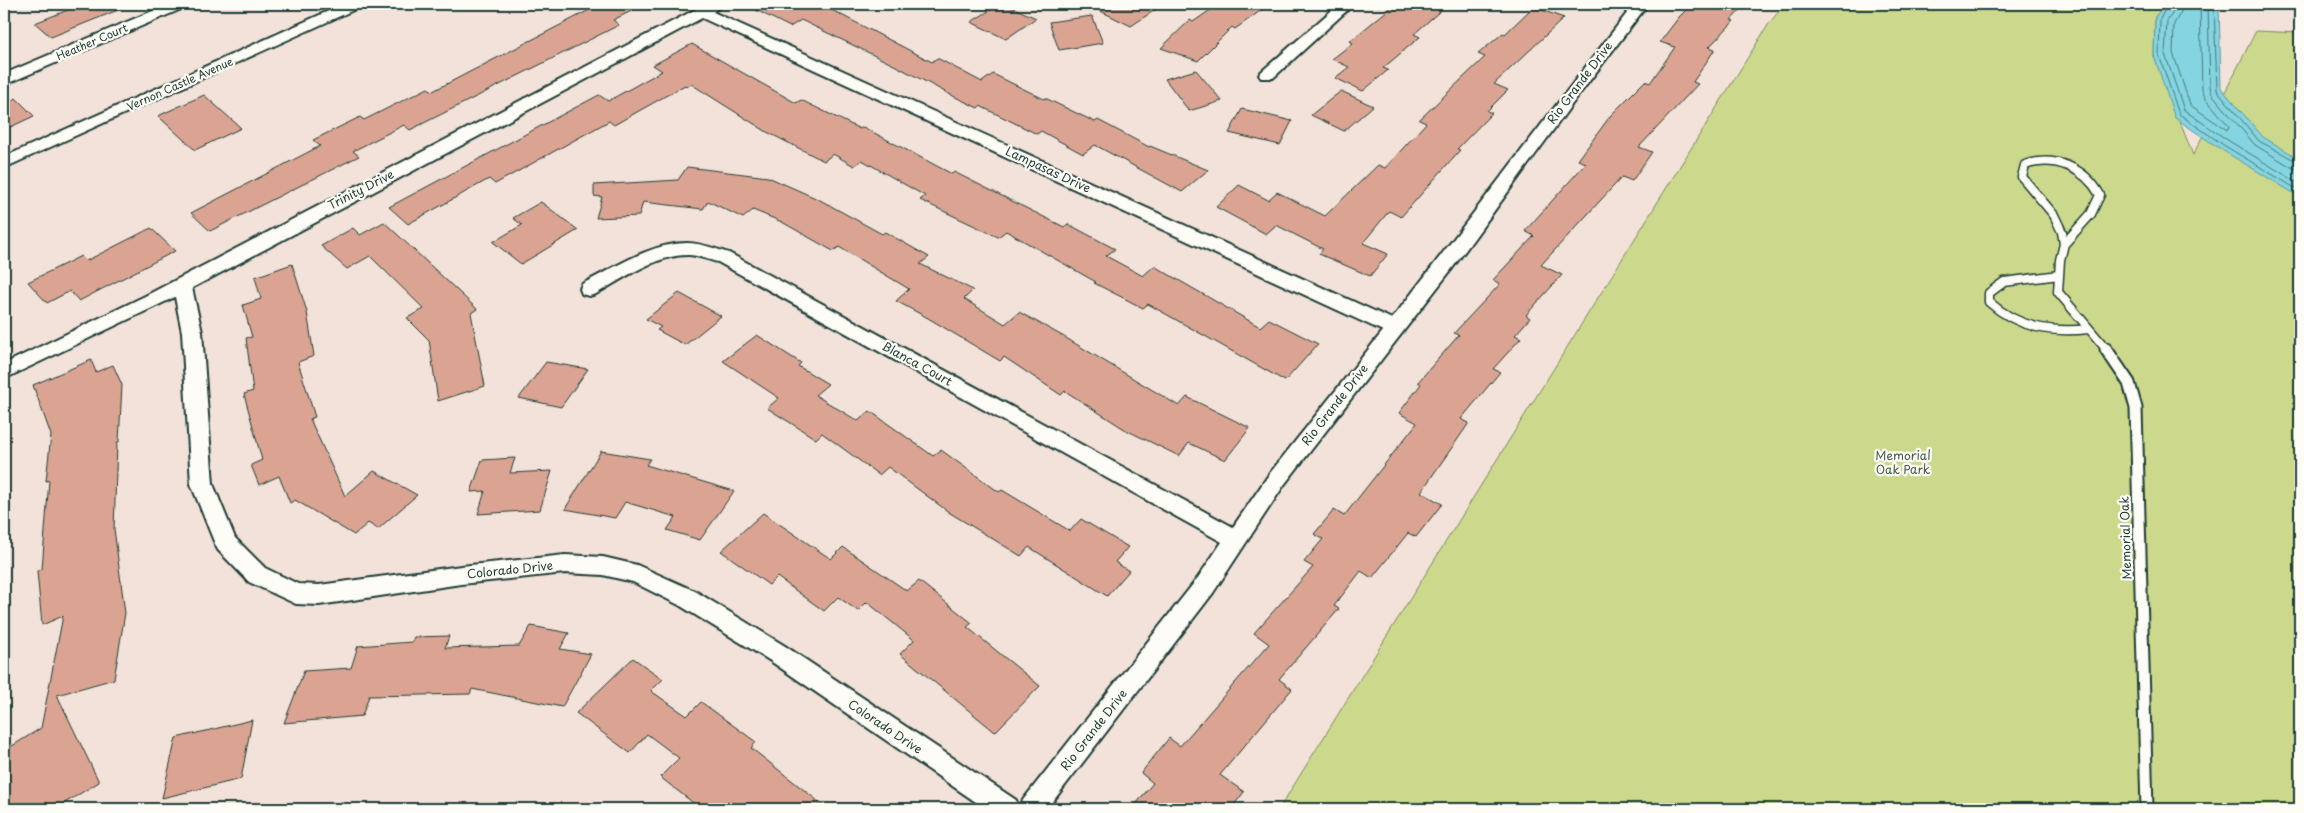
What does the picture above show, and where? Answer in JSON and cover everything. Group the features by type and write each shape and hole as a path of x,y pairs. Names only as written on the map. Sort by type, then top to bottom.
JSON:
{"street":[{"name":"Heather Court","path":"4,80 181,4"},
{"name":"Vernon Castle Avenue","path":"4,163 355,4"},
{"name":"Trinity Drive","path":"4,372 182,285 717,4"},
{"path":"1267,75 1347,4"},
{"name":"Rio Grande Drive","path":"1032,809 1205,586 1277,479 1394,328 1445,266 1572,93 1641,4"},
{"name":"Lampasas Drive","path":"701,12 1394,328"},
{"name":"Blanca Court","path":"589,289 661,254 675,250 690,249 723,257 1237,540"},
{"name":"Colorado Drive","path":"182,285 192,332 202,484 226,544 257,575 296,594 319,595 461,575 565,564 603,566 637,574 687,598 777,653 1007,809"}],"lane":[{"path":"2065,243 2091,214 2100,195 2096,185 2087,177 2061,163 2046,160 2034,161 2025,165 2022,177 2056,219 2063,233 2065,243 2059,275 2004,282 1989,293 1989,302 1997,310 2011,318 2041,329 2076,331 2089,329"},
{"name":"Memorial Oak","path":"2059,275 2058,292 2112,356 2129,383 2136,408 2147,809"}],"green space":[{"name":"Memorial Oak Park","path":"1785,4 2165,4 2155,17 2154,56 2193,155 2256,31 2300,33 2300,809 1279,809 1770,22"}],"water":[{"path":"2165,4 2219,4 2221,88 2263,137 2300,159 2300,197 2222,150 2175,118 2154,56 2155,17"}],"building":[{"path":"83,4 121,4 123,8 51,37 35,23"},
{"path":"601,4 646,4 613,20 619,25 410,130 404,125 353,151 359,156 210,231 191,213 320,146 313,140 360,117 364,120 428,88 433,91"},
{"path":"744,4 828,4 824,6 932,62 937,58 982,82 993,74 1095,122 1098,120 1149,147 1208,170 1182,192 1095,145 1083,154 1041,131 1037,134 980,106 978,108 801,20 790,27"},
{"path":"1000,4 1005,4 1036,18 1006,39 971,22"},
{"path":"1086,4 1164,4 1131,26"},
{"path":"1219,4 1270,4 1235,29 1232,27 1198,61 1161,48 1190,20 1193,22"},
{"path":"1407,4 1448,4 1414,34 1420,37 1383,68 1388,70 1363,91 1335,78 1349,67 1332,59 1353,43 1350,41 1394,5 1402,8"},
{"path":"1692,4 1746,4 1731,20 1734,21 1709,47 1715,49 1693,82 1698,84 1639,147 1652,152 1632,181 1622,177 1541,265 1562,275 1526,315 1530,318 1515,335 1521,338 1493,369 1500,372 1461,419 1469,423 1421,492 1442,504 1416,537 1408,533 1372,578 1361,571 1334,606 1339,609 1279,679 1292,689 1220,775 1244,792 1231,809 1132,809 1153,783 1141,773 1169,738 1180,746 1269,644 1254,633 1313,567 1304,562 1323,539 1314,534 1334,510 1344,516 1417,423 1399,413 1421,384 1418,382 1459,335 1454,333 1500,284 1493,280 1534,236 1525,231 1586,163 1578,160 1611,115 1645,81 1650,83 1675,47 1660,42 1679,17"},
{"path":"1533,7 1564,18 1494,84 1508,90 1487,111 1492,113 1457,149 1460,150 1401,217 1389,211 1363,243 1388,254 1370,276 1319,254 1323,249 1276,225 1266,234 1216,207 1239,185 1268,200 1277,192 1325,216 1378,165 1385,168 1426,123 1419,120 1485,57 1478,54 1503,33 1505,34"},
{"path":"1092,16 1103,43 1059,50 1049,22"},
{"path":"692,44 796,103 801,100 860,129 863,127 952,174 954,172 1064,227 1068,224 1115,249 1106,256 1143,276 1154,266 1260,327 1269,319 1318,344 1285,381 1148,304 1143,308 1094,283 1096,282 1006,231 998,237 920,200 925,196 862,160 854,166 833,154 824,161 767,132 691,84 687,87 685,85 614,125 609,121 495,184 489,179 408,224 389,207 599,95 608,101 662,71 653,65"},
{"path":"1196,70 1222,101 1189,111 1165,79"},
{"path":"1341,91 1373,106 1344,131 1311,115"},
{"path":"204,95 241,128 195,150 158,116"},
{"path":"16,98 34,116 4,130 4,104"},
{"path":"1242,109 1292,121 1280,145 1229,133"},
{"path":"687,167 768,177 820,200 882,234 885,232 929,257 920,264 973,290 964,299 1005,324 1019,312 1179,406 1187,397 1250,428 1225,460 1189,443 1179,456 1126,430 1065,391 1061,395 1004,357 1000,361 896,301 909,289 839,247 833,251 782,222 753,210 743,218 708,201 703,209 643,202 639,216 596,218 602,197 594,196 594,185 678,180"},
{"path":"541,202 578,230 521,264 493,242 522,225 513,218"},
{"path":"384,222 477,309 471,313 485,386 438,401 429,340 407,318 424,309 370,256 347,269 321,246 353,228 360,235"},
{"path":"151,228 175,251 79,301 70,291 47,303 28,282 81,256 86,261"},
{"path":"292,264 307,312 314,356 298,362 315,417 310,419 345,496 374,471 417,495 378,529 368,523 354,535 295,500 290,503 279,476 259,485 251,465 262,460 244,394 253,391 246,338 252,337 243,305 261,299 255,277"},
{"path":"679,293 721,316 685,345 657,330 661,327 646,319"},
{"path":"757,335 801,363 798,366 828,384 815,395 858,421 870,411 933,456 941,450 999,492 1002,490 1070,531 1081,519 1128,547 1115,562 1129,571 1107,596 1029,547 1021,556 950,513 888,467 879,475 822,433 816,439 767,408 779,398 723,361"},
{"path":"91,360 96,372 113,365 122,385 119,442 117,443 114,529 125,613 114,679 57,695 99,782 55,809 4,809 4,751 41,728 63,616 42,625 37,571 42,569 49,480 46,481 51,435 33,385"},
{"path":"546,362 588,369 561,407 519,398"},
{"path":"601,451 650,459 646,465 734,491 700,540 667,530 676,517 625,502 615,518 565,509"},
{"path":"515,458 510,473 552,471 540,510 478,514 485,491 471,492 482,460"},
{"path":"763,513 831,559 843,547 907,591 919,581 972,623 967,627 1040,686 995,732 900,654 914,640 867,602 858,611 838,597 824,611 777,577 769,585 721,551"},
{"path":"531,626 569,633 560,649 591,654 562,707 472,689 470,694 369,696 362,716 284,723 304,671 351,668 358,646 412,642 414,637 449,636 445,648 519,646"},
{"path":"633,658 663,679 651,691 687,716 701,702 756,742 751,748 828,809 701,809 660,777 679,758 647,734 630,753 576,713"},
{"path":"252,720 241,779 162,798 176,738"}]}
